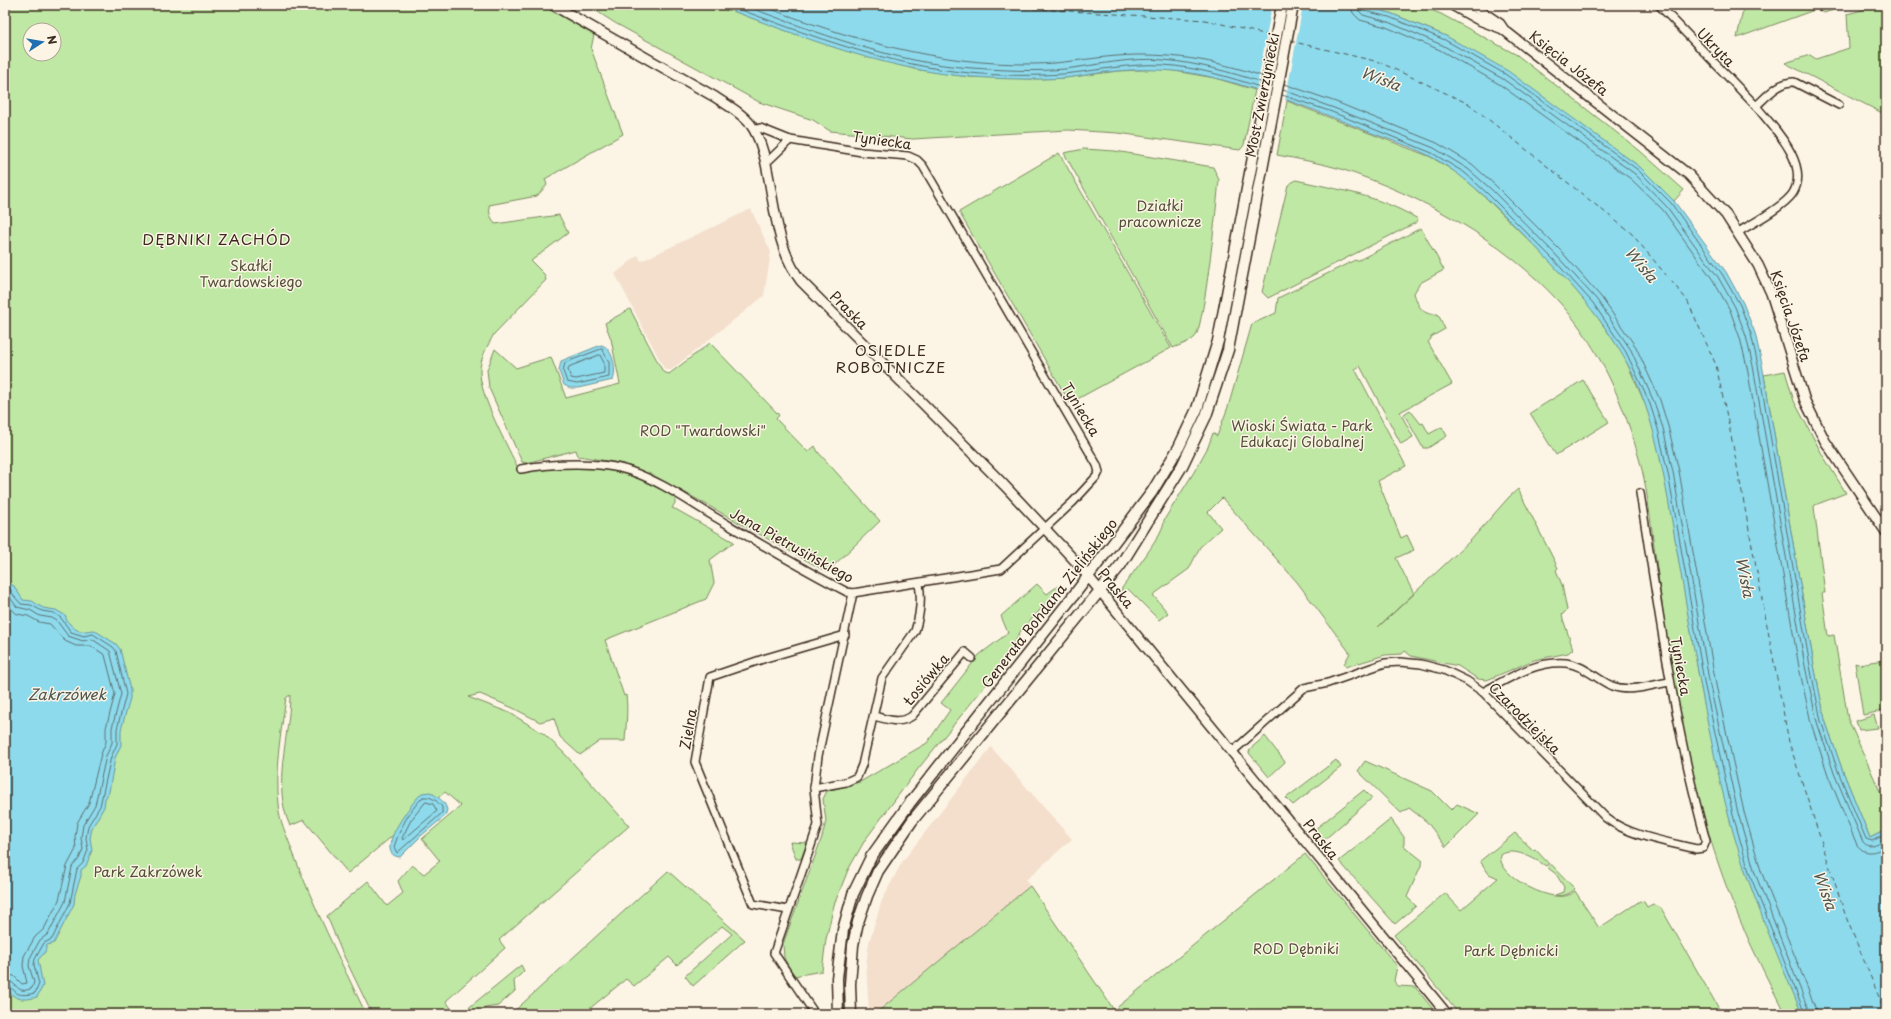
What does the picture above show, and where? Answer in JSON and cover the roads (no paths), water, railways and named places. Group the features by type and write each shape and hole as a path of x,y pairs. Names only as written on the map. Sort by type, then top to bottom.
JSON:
{"main road":[{"name":"Most Zwierzyniecki","path":"1247,188 1282,5"},
{"name":"Most Zwierzyniecki","path":"1100,590 1127,556 1191,450 1206,416 1228,350 1293,5"},
{"name":"Generała Bohdana Zielińskiego","path":"838,1014 836,978 842,936 853,894 871,856 909,804 1088,576 1159,482 1179,448 1197,409 1218,341 1247,188"},
{"path":"852,1014 850,984 853,945 865,902 878,872 912,821 1100,590"}],"street":[{"path":"553,5 721,101 743,117 754,130"},
{"name":"Księcia Józefa","path":"1452,5 1479,20 1504,30"},
{"name":"Księcia Józefa","path":"1472,5 1500,24 1504,30 1689,175 1723,211 1758,265 1771,293 1805,401 1825,442 1886,532"},
{"name":"Ukryta","path":"1659,5 1756,106 1784,141 1791,153 1798,174 1793,194 1783,203 1738,232"},
{"path":"1756,106 1781,85 1790,82 1794,82 1839,105"},
{"name":"Tyniecka","path":"754,130 760,128 790,140 862,152 902,156 917,160 923,166 1097,465 1099,472 1097,476 1073,502"},
{"name":"Praska","path":"754,130 766,163 783,249 792,269 801,281 1046,528 1100,590 1447,1014"},
{"path":"766,163 790,140"},
{"name":"Jana Pietrusińskiego","path":"521,468 558,463 603,466 629,470 656,482 792,563 847,592 853,593 919,584 1001,570 1073,502"},
{"name":"Tyniecka","path":"1640,493 1669,682 1691,788 1706,841"},
{"path":"814,788 846,782 857,777 862,765 882,678 915,631 921,607 919,584"},
{"path":"813,1013 774,953 818,825 814,788 818,756 853,593"},
{"name":"Zielna","path":"788,910 753,904 695,762 710,677 766,658 845,635"},
{"name":"Łosiówka","path":"874,716 898,722 905,721 912,716 965,652 972,658"},
{"name":"Czarodziejska","path":"1232,752 1304,688 1328,683 1385,663 1400,662 1421,664 1444,670 1467,681 1483,692 1601,813 1615,825 1626,830 1696,849 1703,848 1706,841"},
{"path":"1483,692 1530,668 1557,663 1567,663 1590,671 1604,681 1620,688 1640,687 1669,682"}],"water":[{"name":"Wisła","path":"717,5 1360,5 1390,13 1446,36 1508,71 1640,167 1674,201 1726,272 1743,303 1755,333 1762,364 1814,665 1825,720 1842,769 1870,838 1886,830 1886,1014 1802,1014 1754,896 1733,832 1715,760 1701,688 1663,471 1649,415 1635,379 1612,338 1584,300 1569,282 1480,192 1447,166 1420,151 1296,103 1219,79 1181,72 1155,70 1130,70 1066,78 1043,79 984,78 939,73 907,67 842,50"},
{"path":"601,345 608,350 613,360 613,380 578,388 570,388 564,385 559,371 561,361"},
{"name":"Zakrzówek","path":"5,581 14,586 23,600 32,601 43,608 56,610 66,616 67,621 78,631 94,630 116,644 120,649 130,690 130,698 121,730 121,745 115,758 109,792 105,799 104,807 92,828 90,838 92,850 86,866 81,870 81,876 75,894 74,904 54,943 47,945 45,952 38,960 43,986 37,997 28,999 15,997 5,986"},
{"path":"430,792 445,804 447,810 445,816 422,835 400,857 392,854 390,847 392,838 403,816 422,793"}],"district":[{"name":"DĘBNIKI ZACHÓD","path":"217,238"},
{"name":"OSIEDLE ROBOTNICZE","path":"891,358"}],"park label":[{"name":"Działki pracownicze","path":"1160,214"},
{"name":"Skałki Twardowskiego","path":"251,274"},
{"name":"ROD \"Twardowski\"","path":"703,430"},
{"name":"Wioski Świata - Park Edukacji Globalnej","path":"1302,434"},
{"name":"Park Zakrzówek","path":"148,871"},
{"name":"ROD Dębniki","path":"1296,948"},
{"name":"Park Dębnicki","path":"1511,950"}]}
